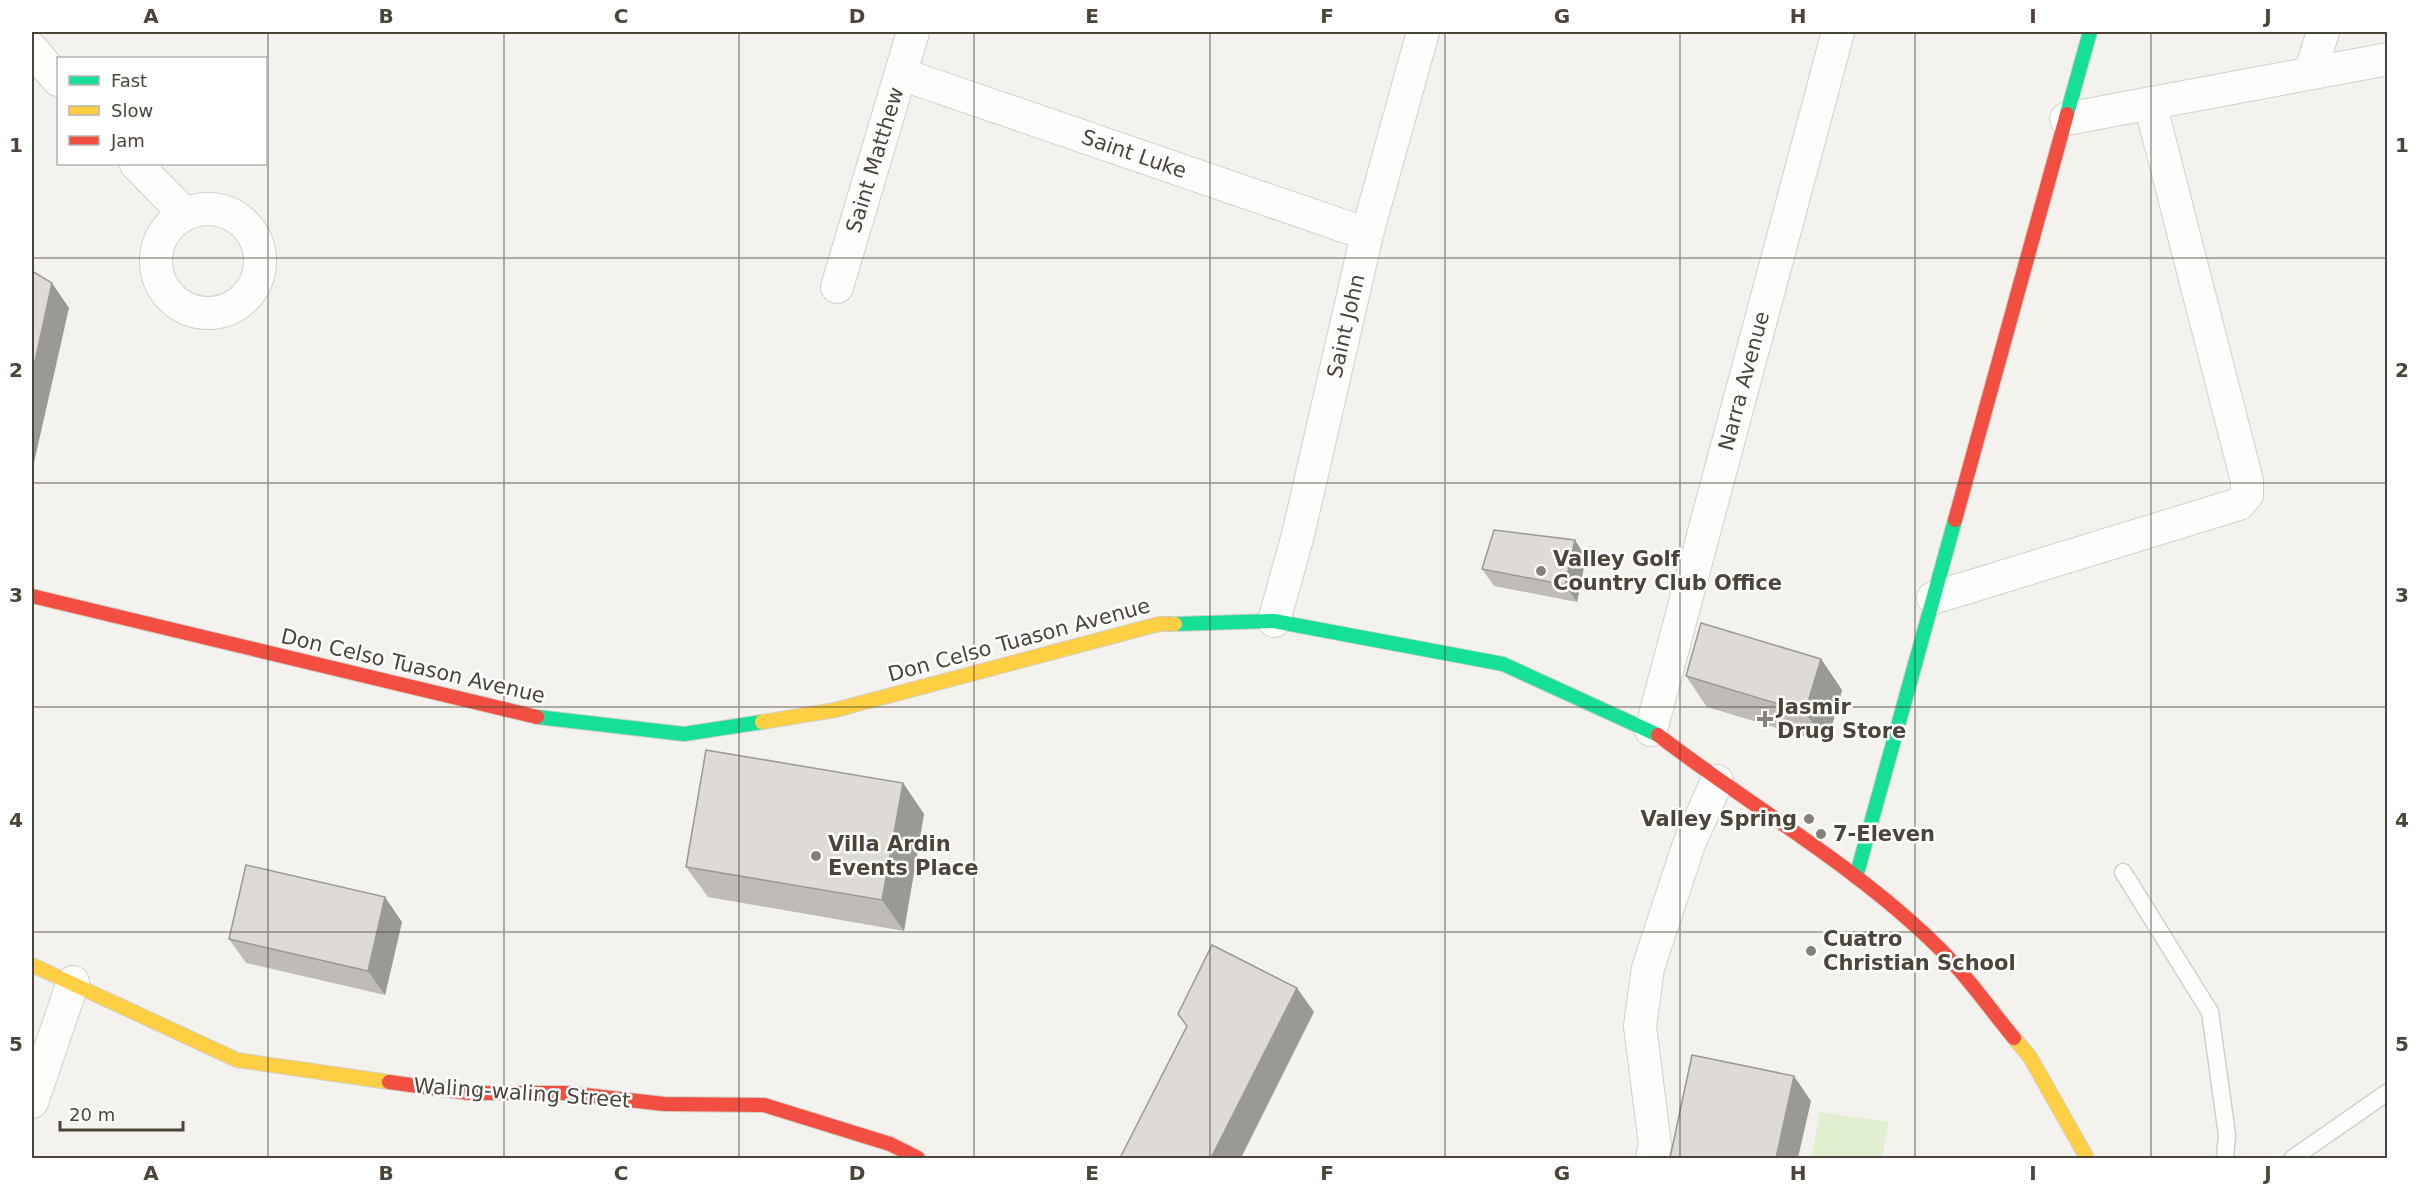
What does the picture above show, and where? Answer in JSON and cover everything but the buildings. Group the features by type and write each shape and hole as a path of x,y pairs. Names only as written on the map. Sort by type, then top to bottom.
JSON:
{"street":[{"name":"Saint Matthew","path":"837,287 913,32"},
{"name":"Saint John","path":"1274,621 1298,535 1366,234 1423,32"},
{"name":"Narra Avenue","path":"1651,730 1838,32"},
{"path":"1856,877 2090,32"},
{"path":"2310,73 2323,32"},
{"path":"32,49 57,79"},
{"path":"2066,119 2388,59"},
{"name":"Saint Luke","path":"901,74 1366,234"},
{"path":"1933,598 2240,504 2247,495 2247,482 2150,103"},
{"path":"137,165 185,214"},
{"name":"Don Celso Tuason Avenue","path":"32,596 521,716 684,734 835,710 1159,624 1274,621 1503,664 1651,730 1717,781 1856,877 1939,947 2030,1057 2087,1158"},
{"path":"1652,1158 1655,1144 1640,1026 1648,968 1689,844 1717,781"},
{"name":"Waling-waling Street","path":"32,965 73,982 237,1060 469,1093 568,1093 664,1104 764,1105 890,1144 918,1158"},
{"path":"32,1102 73,982"}],"lane":[{"path":"2123,872 2210,1012 2227,1135 2225,1158"},
{"path":"2293,1158 2388,1092"}],"green space":[{"path":"1820,1112 1889,1122 1882,1158 1811,1158"}],"traffic: fast":[{"path":"2067,114 2090,32"},
{"path":"1856,877 1955,520"},
{"path":"1175,624 1274,621 1503,664 1658,735"},
{"path":"537,717 684,734 762,722"}],"traffic: slow":[{"path":"762,722 835,710 1159,624 1175,624"},
{"path":"32,965 237,1060 389,1082"},
{"path":"2014,1038 2030,1057 2087,1158"}],"traffic: jam":[{"path":"1955,520 2067,114"},
{"path":"32,596 537,717"},
{"path":"1658,735 1837,863 1906,917 1958,968 2014,1038"},
{"path":"389,1082 469,1093 568,1093 664,1104 764,1105 890,1144 918,1158"}],"place":[{"name":"Valley Golf Country Club Office","path":"1541,571"},
{"name":"Jasmir Drug Store","path":"1765,719"},
{"name":"Valley Spring","path":"1809,819"},
{"name":"7-Eleven","path":"1821,834"},
{"name":"Villa Ardin Events Place","path":"816,856"},
{"name":"Cuatro Christian School","path":"1811,951"}]}
